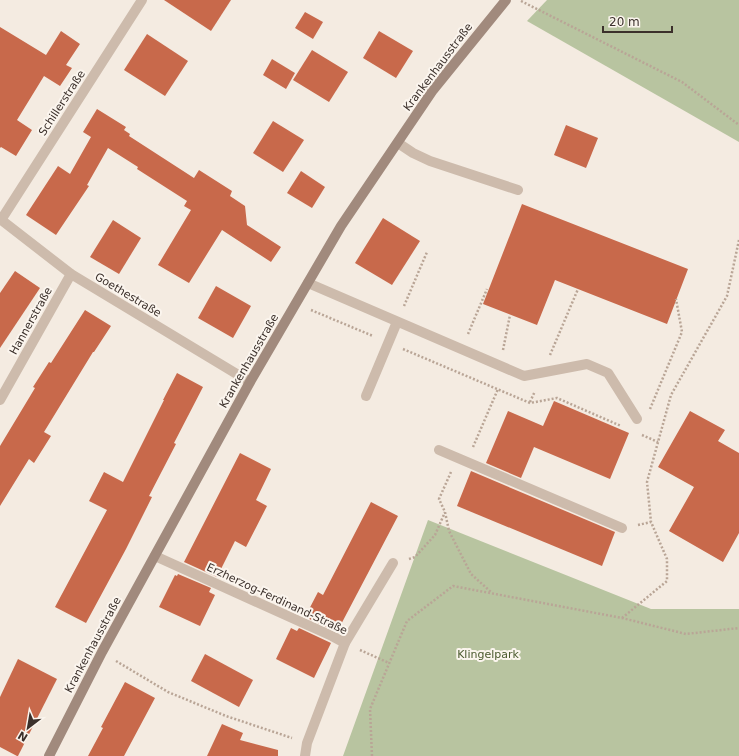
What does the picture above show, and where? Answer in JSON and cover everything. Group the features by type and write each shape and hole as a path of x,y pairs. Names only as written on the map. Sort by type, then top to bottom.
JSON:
{"street":[{"name":"Schillerstraße","path":"1,219 142,0"},
{"name":"Krankenhausstraße","path":"49,756 102,652 250,382 341,226 433,90 506,0"},
{"path":"398,143 413,153 430,161 518,190"},
{"name":"Goethestraße","path":"1,219 71,274 250,382"},
{"name":"Hannerstraße","path":"0,400 71,274"},
{"path":"308,283 524,376 587,364 608,373 637,419"},
{"path":"366,396 397,322"},
{"path":"439,450 622,528"},
{"name":"Erzherzog-Ferdinand-Straße","path":"155,556 345,643"},
{"path":"305,756 307,743 345,643 393,563"}],"path":[{"path":"519,0 682,82 739,125"},
{"path":"622,618 667,581 667,559 651,522 647,482 671,395 727,296 739,240"},
{"path":"397,322 427,252"},
{"path":"462,349 487,288"},
{"path":"530,403 578,289"},
{"path":"647,415 682,332 676,299"},
{"path":"393,563 415,556 435,535 445,512 449,531 471,574 492,593"},
{"path":"372,756 370,709 407,620 453,586 622,618 686,634 739,628"},
{"name":"Erzherzog-Ferdinand-Straße","path":"345,643 389,663"},
{"path":"102,652 168,692 226,716 307,743"}],"green space":[{"path":"547,0 739,0 739,142 527,21"},
{"name":"Klingelpark","path":"428,520 651,609 739,609 739,756 343,756"}],"building":[{"path":"164,0 231,0 211,31"},
{"path":"305,12 323,22 313,39 295,28"},
{"path":"0,27 46,55 61,31 80,44 66,65 72,68 60,86 44,76 17,120 32,130 16,156 1,147 0,148"},
{"path":"379,31 413,51 396,78 363,58"},
{"path":"147,34 188,61 165,96 124,70"},
{"path":"312,50 348,72 329,102 293,80"},
{"path":"272,59 295,73 286,89 263,75"},
{"path":"97,109 126,127 124,130 130,134 129,136 194,178 199,170 232,191 230,196 245,206 247,225 281,247 271,262 222,230 189,283 158,265 191,210 184,206 187,201 137,169 138,167 108,148 87,185 89,186 56,235 26,215 58,166 70,174 91,137 83,132"},
{"path":"273,121 304,140 283,172 253,153"},
{"path":"566,125 598,138 586,168 554,155"},
{"path":"301,171 325,187 312,208 287,193"},
{"path":"522,204 688,269 667,324 555,280 537,325 483,304"},
{"path":"383,218 420,241 392,285 355,263"},
{"path":"113,220 141,238 119,274 90,257"},
{"path":"15,271 40,288 0,348 0,293"},
{"path":"216,286 251,306 233,338 198,318"},
{"path":"85,310 111,326 93,352 44,432 51,436 34,463 29,459 0,506 0,446 35,388 33,387 49,362 51,363"},
{"path":"177,373 203,387 149,496 152,497 86,623 55,607 107,510 89,501 104,472 123,482"},
{"path":"554,401 629,433 610,479 534,447 521,478 486,463 508,411 543,426"},
{"path":"690,411 725,430 718,441 739,453 739,533 723,562 669,531 694,487 658,467"},
{"path":"240,453 271,469 256,500 267,506 246,547 235,541 217,577 184,562"},
{"path":"471,471 615,532 602,566 457,506"},
{"path":"371,502 398,516 337,632 305,617 318,592 323,595"},
{"path":"178,574 211,588 209,592 215,595 200,626 159,607 175,575 177,576"},
{"path":"291,628 297,631 299,628 331,643 314,678 276,659"},
{"path":"205,654 253,680 239,707 191,681"},
{"path":"18,659 57,679 17,756 0,747 0,697"},
{"path":"125,682 155,698 124,756 88,756 103,728 101,727"},
{"path":"222,724 243,733 240,740 278,750 278,756 207,756"}]}
